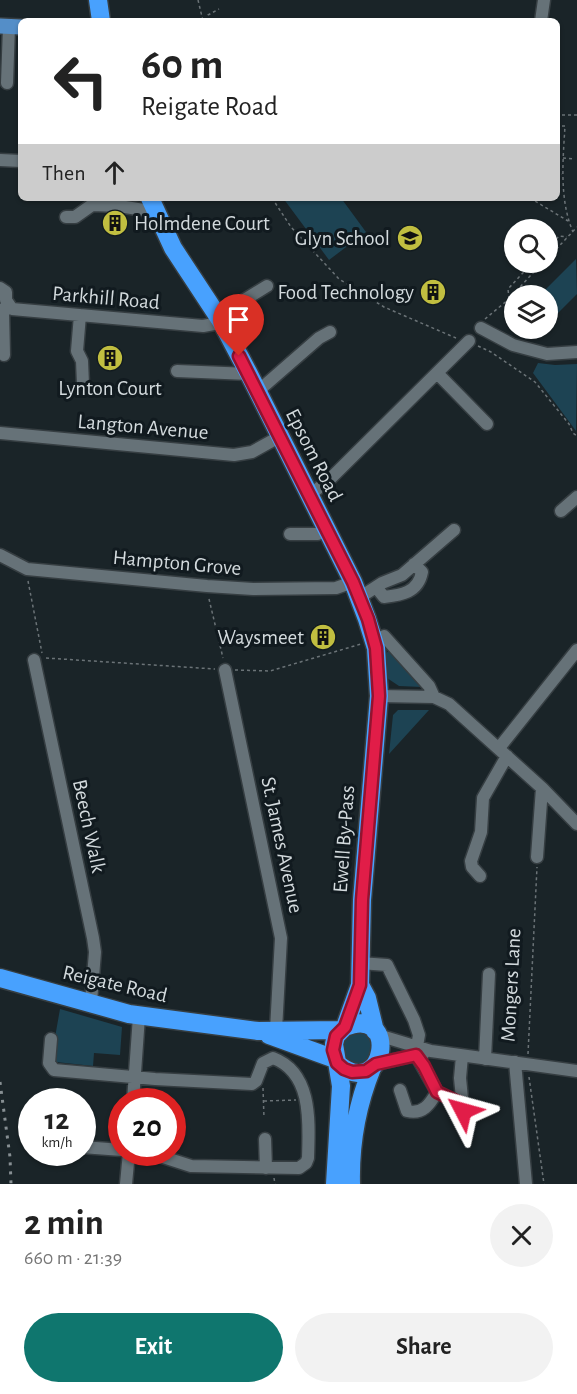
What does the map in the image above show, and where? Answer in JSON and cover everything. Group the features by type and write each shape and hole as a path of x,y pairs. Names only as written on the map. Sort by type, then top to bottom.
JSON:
{"highway":[{"path":"98,0 101,18"},
{"name":"Epsom Road","path":"153,205 173,248 219,319 249,374 379,638 376,648 379,696"},
{"name":"Ewell By-Pass","path":"335,1184 341,1086 334,1044 343,1029 360,985 362,900 379,696"},
{"name":"Reigate Road","path":"4,979 139,1016 267,1030 343,1029"},
{"name":"Ewell By-Pass","path":"351,1184 352,1141 359,1105 382,1046 367,998 360,985"},
{"path":"343,1029 365,1024 377,1033"},
{"name":"Reigate Road","path":"267,1030 336,1061"},
{"path":"336,1061 344,1069 352,1072 360,1072 374,1066"}],"street":[{"path":"541,18 544,0"},
{"path":"7,83 10,27"},
{"path":"0,160 18,161"},
{"path":"66,217 75,217 92,205 153,205"},
{"path":"219,319 267,286"},
{"path":"0,288 6,292 8,304 3,310 4,355"},
{"name":"Parkhill Road","path":"8,304 12,309 203,326 214,324 219,319"},
{"path":"80,315 77,351 82,361 83,384"},
{"path":"481,328 513,345 547,354 577,352"},
{"path":"257,392 319,338 330,332"},
{"path":"309,495 327,482 469,341"},
{"path":"177,371 249,374"},
{"path":"437,373 487,424"},
{"name":"Langton Avenue","path":"0,433 234,455 252,452 279,437"},
{"path":"561,511 577,497"},
{"path":"290,534 318,534 326,530"},
{"path":"356,590 376,587 402,575 454,530"},
{"name":"Hampton Grove","path":"0,555 26,569 253,589 336,588 356,590"},
{"path":"376,587 384,597 403,595 420,580 422,572 414,564"},
{"name":"Epsom Road","path":"379,638 429,686 434,696 449,704 503,752 577,824"},
{"path":"480,876 472,867 471,861 481,832 483,798 503,752 577,650"},
{"name":"Beech Walk","path":"33,660 93,938 95,952 90,1002"},
{"name":"St. James Avenue","path":"225,670 281,938 267,1030"},
{"path":"379,696 434,696"},
{"path":"537,857 542,788"},
{"path":"360,963 387,965 414,1020 419,1035 417,1050 437,1092 462,1107 460,1078 462,1056"},
{"path":"485,1059 491,982"},
{"path":"134,1088 139,1016"},
{"path":"377,1033 417,1050 577,1071"},
{"path":"51,1039 49,1064 54,1070 252,1084 256,1081 263,1063 273,1058 292,1070 300,1082 309,1116 306,1163 299,1168 186,1164"},
{"path":"374,1066 417,1050"},
{"path":"521,1063 526,1184"},
{"path":"400,1090 407,1112 410,1113 421,1111 437,1092"},
{"path":"266,1139 266,1168"},
{"path":"126,1166 126,1184"}],"path":[{"path":"198,0 202,18"},
{"path":"207,18 219,9"},
{"path":"560,115 577,115"},
{"path":"560,126 565,126 563,174 568,221 573,232"},
{"path":"562,158 575,159"},
{"path":"274,201 291,227 339,279 394,312 491,352 535,382 577,436"},
{"path":"535,201 568,221"},
{"path":"558,248 577,227"},
{"path":"558,237 568,237"},
{"path":"512,285 523,273"},
{"path":"522,285 533,273"},
{"path":"481,328 486,318 504,303"},
{"path":"26,569 43,657 270,671 379,638"},
{"path":"207,586 225,670"},
{"name":"Mongers Lane","path":"537,857 521,1063 544,1184"},
{"path":"256,1081 263,1088 264,1118"},
{"path":"264,1101 306,1100"}],"shaded area":[{"path":"285,201 343,201 366,232 329,260"},
{"path":"576,259 577,294 558,313 558,285 550,285"},
{"path":"538,363 577,364 576,431 533,373"},
{"path":"389,650 422,687 399,686 387,678 385,655"},
{"path":"398,710 429,710 389,754 393,715"},
{"path":"60,1009 122,1027 120,1055 94,1053 93,1066 56,1062 54,1043"},
{"path":"362,1030 371,1038 371,1055 366,1062 358,1064 343,1058 341,1040 345,1035"}],"railway":[{"path":"0,1082 10,1157 11,1184"}],"place":[{"name":"Holmdene Court","path":"115,223"},
{"name":"Glyn School","path":"410,238"},
{"name":"Food Technology","path":"433,292"},
{"name":"Lynton Court","path":"110,358"},
{"name":"Waysmeet","path":"323,637"}],"route":[{"path":"239,356 353,582 368,619 376,648 379,696 362,900 360,985 345,1027 336,1036 333,1050 335,1059 344,1069 360,1072 376,1064 416,1055 437,1092 452,1097 462,1104 463,1111"}]}
